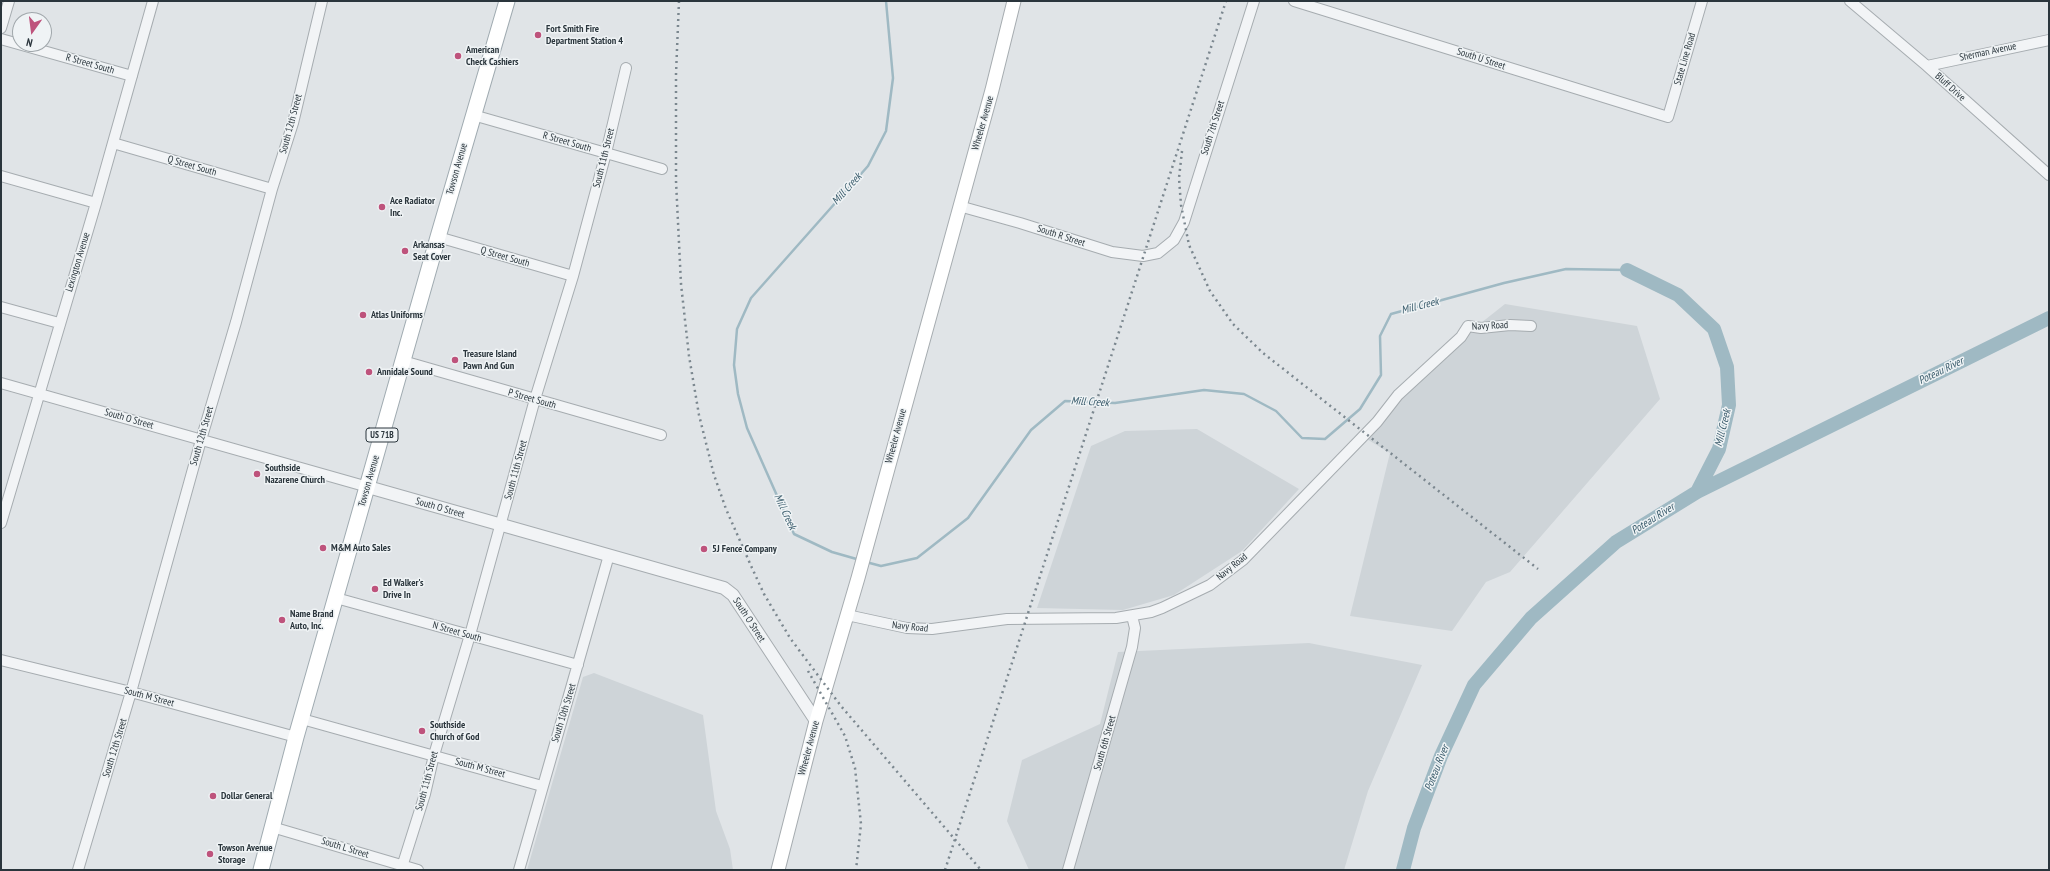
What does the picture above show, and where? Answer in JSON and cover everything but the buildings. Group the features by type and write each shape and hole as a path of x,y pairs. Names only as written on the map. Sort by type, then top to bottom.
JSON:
{"main road":[{"name":"Towson Avenue","path":"261,870 296,738 438,237 508,1"},
{"name":"Wheeler Avenue","path":"778,870 816,721 858,578 992,90 1014,1"}],"street":[{"path":"1,28 9,1"},
{"name":"Lexington Avenue","path":"1,523 38,394 96,203 153,1"},
{"name":"South 12th Street","path":"78,870 131,692 201,440 236,322 272,189 293,123 322,1"},
{"name":"South 7th Street","path":"1163,250 1174,240 1184,222 1254,1"},
{"name":"South U Street","path":"1294,1 1668,117"},
{"name":"State Line Road","path":"1668,117 1702,1"},
{"name":"Bluff Drive","path":"1850,1 1927,66 2049,175"},
{"name":"R Street South","path":"1,39 132,76"},
{"name":"Sherman Avenue","path":"1927,66 2049,40"},
{"name":"South 11th Street","path":"402,868 425,794 434,756 470,635 535,400 573,276 606,153 626,68"},
{"name":"R Street South","path":"473,115 662,169"},
{"name":"Q Street South","path":"113,143 272,189"},
{"path":"1,176 96,203"},
{"name":"South R Street","path":"959,206 1122,255 1152,255 1163,250"},
{"name":"Q Street South","path":"438,237 573,276"},
{"path":"1,307 60,323"},
{"name":"Navy Road","path":"847,615 907,628 921,629 946,628 1007,619 1098,620 1151,612 1189,596 1210,585 1243,560 1377,422 1398,395 1460,337 1468,326 1481,328 1510,324 1530,326"},
{"name":"P Street South","path":"403,361 661,435"},
{"name":"South O Street","path":"1,383 718,586 729,591 816,721"},
{"name":"South 10th Street","path":"519,870 609,555"},
{"name":"N Street South","path":"336,598 578,665"},
{"name":"South 6th Street","path":"1068,870 1132,647 1135,628 1132,616"},
{"name":"South M Street","path":"1,660 131,692 296,738"},
{"name":"South M Street","path":"302,719 542,786"},
{"name":"South L Street","path":"272,827 402,868 418,870"}],"shaded area":[{"path":"1505,304 1637,326 1660,399 1510,572 1486,582 1452,631 1350,616 1390,453 1365,438 1429,364"},
{"path":"1197,429 1299,489 1242,551 1174,595 1123,610 1037,608 1091,446 1125,431"},
{"path":"1309,643 1422,665 1368,791 1344,870 1029,870 1007,821 1022,760 1100,724 1118,652"},
{"path":"594,673 703,715 716,811 730,849 733,870 527,870 583,677"}],"waterway":[{"name":"Mill Creek","path":"860,560 832,552 794,534 747,428 738,394 734,365 737,329 751,298 868,166 886,131 893,78 886,1"},
{"name":"Mill Creek","path":"866,562 881,566 917,558 968,518 1031,430 1065,401 1115,403 1204,390 1244,394 1276,411 1302,438 1325,439 1360,409 1381,375 1380,336 1391,314 1504,283 1566,269 1627,270"},
{"name":"Mill Creek","path":"1627,270 1678,295 1714,329 1727,367 1729,405 1719,449 1697,492"},
{"name":"Poteau River","path":"1403,870 1414,828 1441,756 1474,685 1531,618 1616,542 1697,492 2049,318"}],"railway":[{"path":"679,1 676,74 676,181 681,284 689,356 699,415 714,475 726,509 764,594 790,638 841,706 981,870"},
{"path":"945,870 1226,1"},
{"path":"1182,151 1179,178 1181,205 1189,245 1210,291 1233,324 1263,353 1538,569"},
{"path":"808,671 845,736 855,768 861,824 856,870"}],"place":[{"name":"Fort Smith Fire Department Station 4","path":"538,35"},
{"name":"American Check Cashiers","path":"458,56"},
{"name":"Ace Radiator Inc.","path":"382,207"},
{"name":"Arkansas Seat Cover","path":"405,251"},
{"name":"Atlas Uniforms","path":"363,315"},
{"name":"Treasure Island Pawn And Gun","path":"455,360"},
{"name":"Annidale Sound","path":"369,372"},
{"name":"Southside Nazarene Church","path":"257,474"},
{"name":"M&M Auto Sales","path":"323,548"},
{"name":"5J Fence Company","path":"704,549"},
{"name":"Ed Walker's Drive In","path":"375,589"},
{"name":"Name Brand Auto, Inc.","path":"282,620"},
{"name":"Southside Church of God","path":"422,731"},
{"name":"Dollar General","path":"213,796"},
{"name":"Towson Avenue Storage","path":"210,854"}]}
